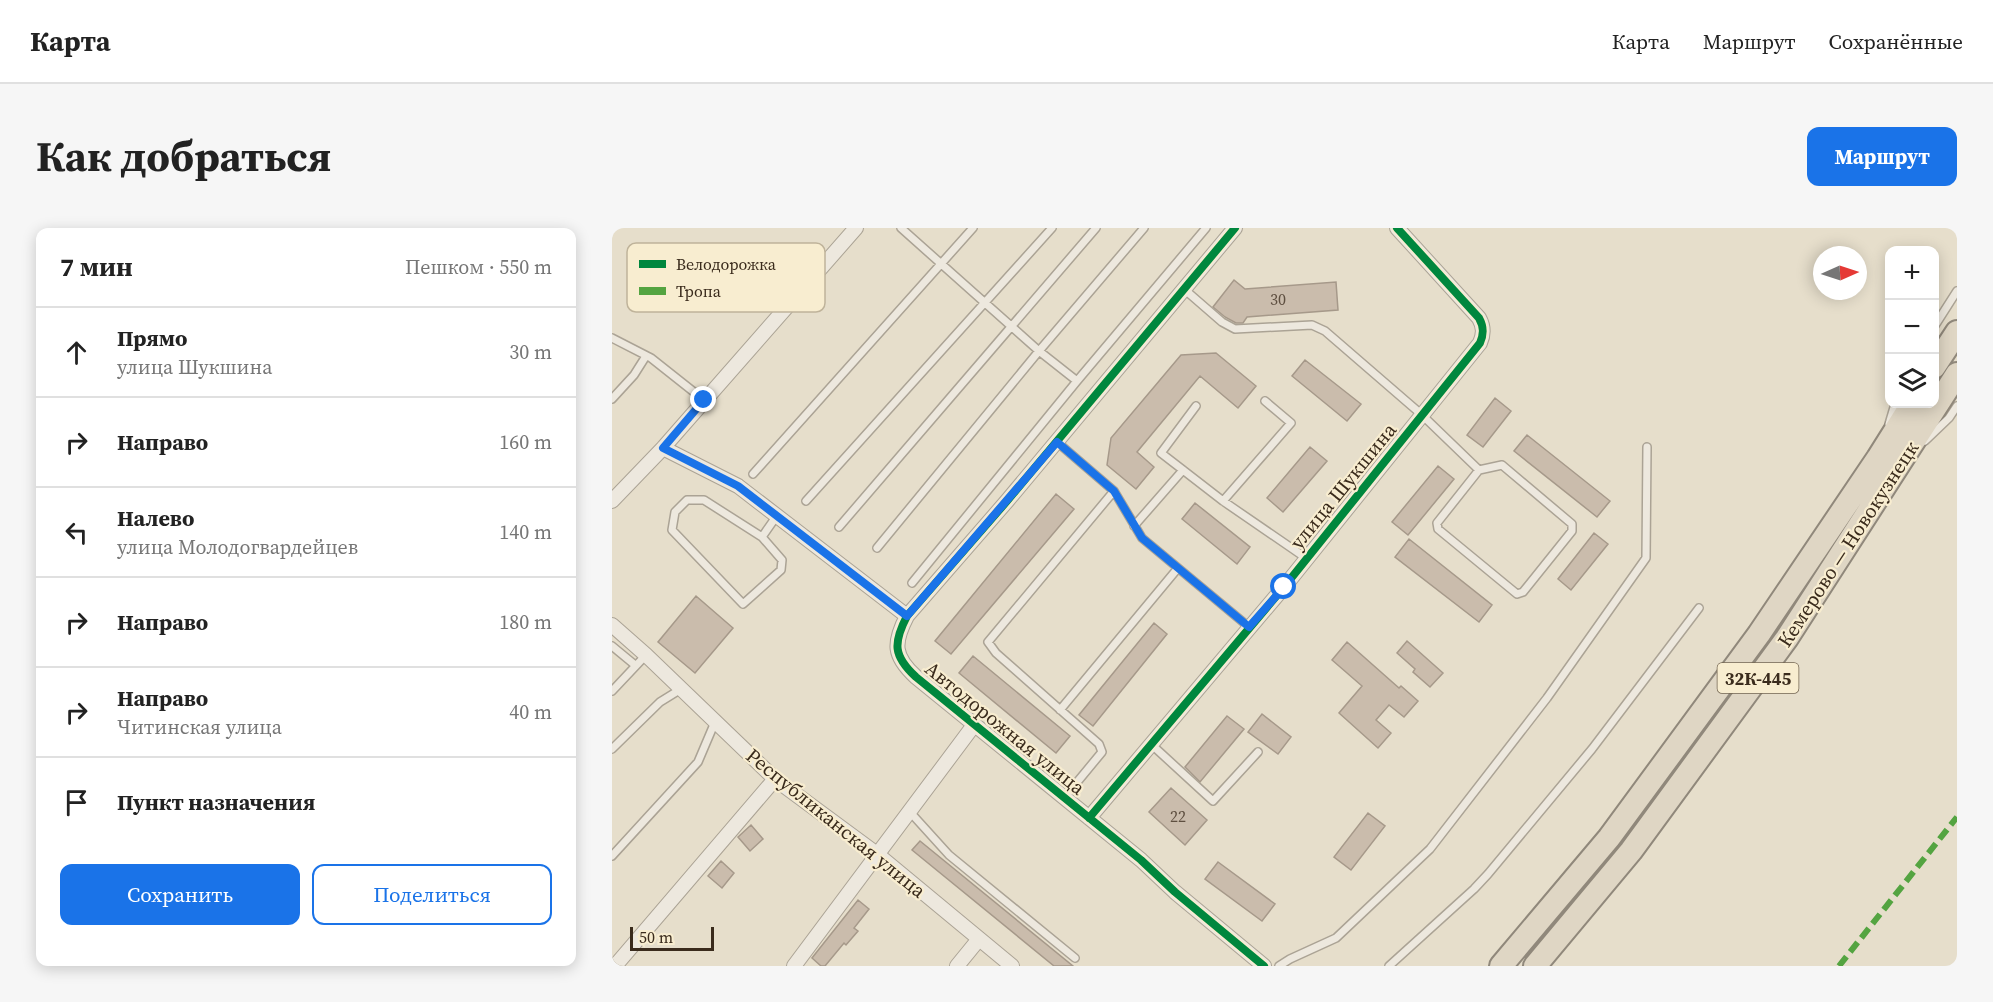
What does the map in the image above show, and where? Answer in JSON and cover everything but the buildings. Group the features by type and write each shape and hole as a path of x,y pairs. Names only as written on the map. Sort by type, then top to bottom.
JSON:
{"highway":[{"path":"1939,361 1957,332"},
{"name":"Кемерово — Новокузнецк","path":"1535,966 1631,851 1787,638 1957,374"},
{"name":"Кемерово — Новокузнецк","path":"1501,966 1609,838 1759,634 1909,408"}],"street":[{"path":"825,263 856,228"},
{"path":"663,448 738,486 778,514 907,616 1057,442 1235,228"},
{"name":"улица Шукшина","path":"1089,818 1284,587 1480,343 1483,326 1479,318 1397,228"},
{"path":"612,501 663,448 782,312"},
{"name":"Автодорожная улица","path":"907,616 899,631 897,642 900,659 904,666 1264,966"},
{"name":"Республиканская улица","path":"612,625 775,780 878,855 1012,966"},
{"path":"794,966 975,725"},
{"path":"615,966 775,780"},
{"path":"957,966 979,939"}],"lane":[{"path":"901,228 1039,351 1077,381"},
{"path":"753,474 973,228"},
{"path":"806,501 1052,228"},
{"path":"839,527 1096,228"},
{"path":"877,548 1039,351 1144,228"},
{"path":"912,583 1206,228"},
{"path":"1184,289 1222,322 1235,329 1312,325 1325,331 1421,414 1479,470"},
{"path":"1939,320 1957,291"},
{"path":"612,338 646,356 704,400"},
{"path":"612,399 634,375 646,356"},
{"path":"1223,501 1292,423 1265,401"},
{"path":"1196,406 1161,453 1223,501 1306,558"},
{"path":"1901,463 1949,418 1957,406"},
{"path":"1878,458 1894,408"},
{"path":"1057,442 1114,491 1142,538 1249,627"},
{"path":"1279,966 1336,938 1430,849 1547,698 1646,558 1647,447"},
{"path":"1502,465 1572,524 1572,531 1523,592 1517,594 1438,529 1437,523 1479,470 1502,465"},
{"path":"1134,526 1183,470"},
{"path":"1064,798 1102,752 1099,744 996,653 988,642 1114,491"},
{"path":"687,500 704,500 762,537 782,560 781,570 743,604 672,530 675,512 687,500"},
{"path":"762,537 778,514"},
{"path":"1060,710 1178,568"},
{"path":"1389,966 1488,874 1592,749 1699,608"},
{"path":"612,646 635,665"},
{"path":"612,691 646,655"},
{"path":"612,749 660,702 681,689"},
{"path":"612,856 698,762 715,722"},
{"path":"1152,745 1213,801 1258,752"},
{"path":"910,812 949,855 1075,958"}],"marked path":[{"path":"1839,966 1957,817"}],"cycle path":[{"path":"1235,228 1007,501 907,616 899,634 898,649 899,656 916,677 1141,860 1175,892 1264,966"},
{"path":"1089,818 1284,587 1480,343 1483,331 1479,318 1397,228"}],"route":[{"path":"704,400 663,448 738,486 778,514 907,616 1057,442 1114,491 1142,538 1249,627 1284,587"}]}
